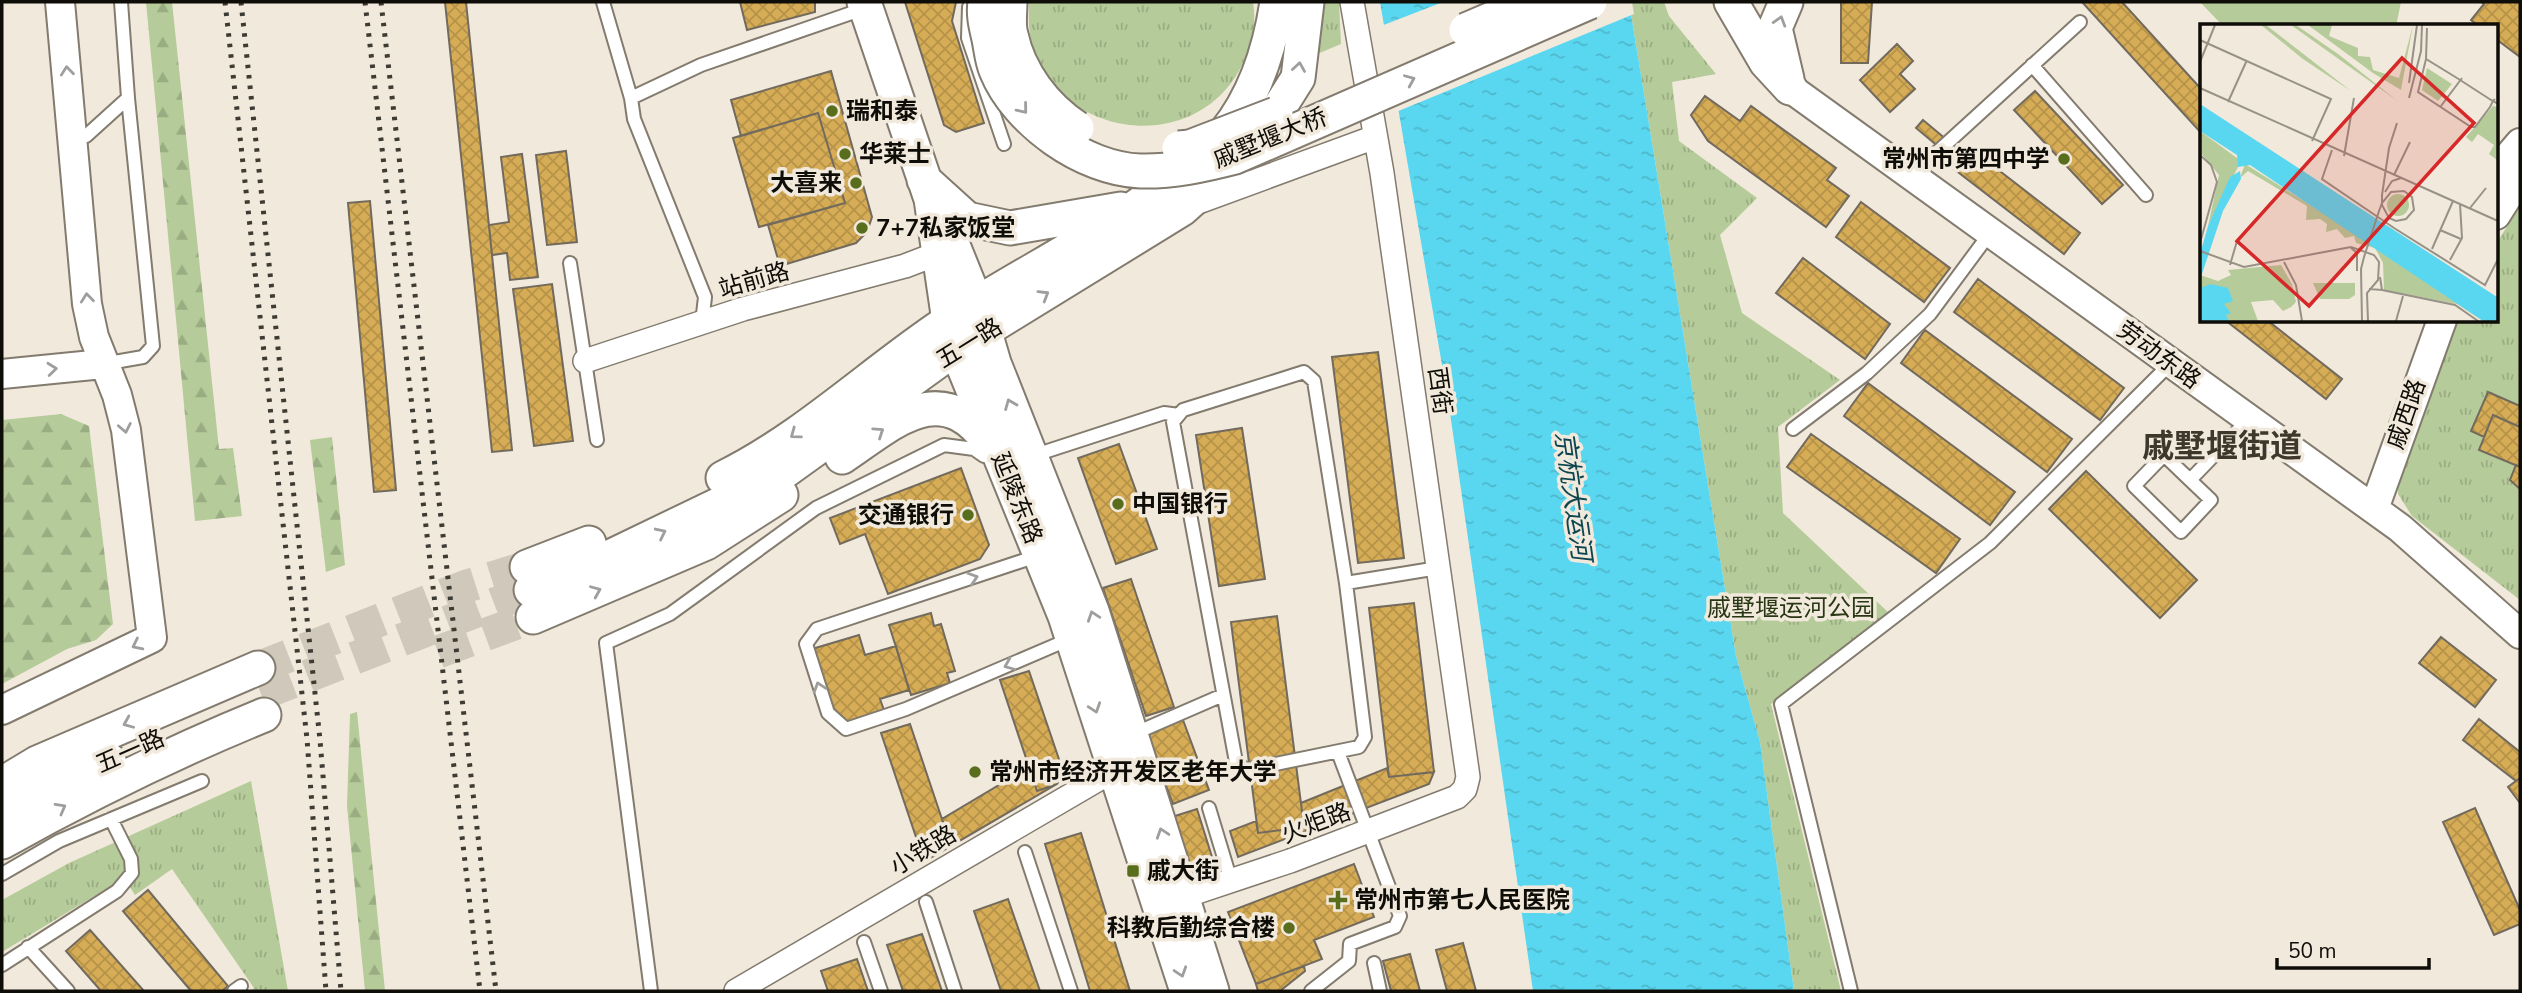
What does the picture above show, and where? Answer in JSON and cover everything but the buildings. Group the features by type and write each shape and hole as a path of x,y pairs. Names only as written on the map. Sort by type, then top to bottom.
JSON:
{"main road":[{"name":"戚墅堰大桥","path":"985,2 983,13 996,71 1024,112 1054,139 1097,162 1139,171 1197,166 1235,157 1590,2"},
{"name":"戚墅堰大桥","path":"1010,2 1010,34 1029,80 1054,113 1095,139 1142,150 1190,147 1236,131 1531,2"},
{"name":"五一路","path":"530,591 587,544 761,459 967,326 1171,181 1225,134 1255,82 1271,41 1277,2"},
{"name":"五一路","path":"530,591 589,567 778,477 906,384 967,326 1182,209 1259,140 1298,78 1307,2"},
{"path":"1731,2 1766,62 1790,88"},
{"path":"1786,2 1775,28 1790,88"},
{"name":"延陵东路","path":"865,5 927,190 939,253 967,326 994,363 1013,463 1040,555 1072,638 1128,754 1182,897 1212,991"},
{"path":"927,190 967,219 1010,228 1137,206"},
{"path":"927,190 957,251 967,326"},
{"path":"906,384 924,383 943,389 1013,463"},
{"path":"530,591 706,543 906,414 925,407 954,414 982,432"},
{"name":"延陵东路","path":"1013,463 1091,611 1187,991"},
{"name":"五一路","path":"2,784 37,762 261,692"},
{"name":"五一路","path":"2,814 46,788 261,692"},
{"path":"2,842 148,764 261,692"}],"street":[{"path":"2,710 152,638 126,430 117,395 103,364 87,304 60,2"},
{"name":"西街","path":"1352,2 1375,137 1438,568 1468,777 1465,789"},
{"name":"劳动东路","path":"1790,88 2400,528 2520,634"},
{"path":"1182,209 1235,186 1375,137"},
{"path":"2498,170 2520,143"},
{"path":"2498,212 2520,177"},
{"name":"站前路","path":"585,361 702,323 939,253"},
{"name":"戚西路","path":"2366,503 2420,322"},
{"name":"戚西路","path":"2366,503 2441,322"},
{"path":"2,374 103,364"},
{"name":"小铁路","path":"736,991 1128,754"},
{"name":"火炬路","path":"1182,897 1369,831 1457,797 1465,789"}],"lane":[{"path":"103,364 143,357 153,345 121,2"},
{"path":"603,2 631,98 634,119 705,297 702,323"},
{"path":"970,2 968,38 1004,144"},
{"path":"631,98 701,65 865,5"},
{"path":"1911,177 2080,22"},
{"path":"2032,65 2146,195"},
{"path":"74,138 86,136 128,98"},
{"path":"1793,429 1867,373 1930,314 1990,233"},
{"path":"570,263 597,440"},
{"path":"1851,991 1781,704 1990,542 2171,363"},
{"path":"1304,372 1314,381 1346,583 1365,737 1359,747 1246,770 1236,762 1173,422 1183,410 1304,372"},
{"path":"651,991 606,643 670,614 816,508 944,445 974,449 1013,463 1164,413 1178,415"},
{"path":"2190,480 2249,419"},
{"path":"2164,455 2190,480 2211,500 2181,531 2134,486 2164,455"},
{"path":"1040,555 817,629 806,645 828,713 846,729 906,709 1072,638"},
{"path":"1346,583 1438,568"},
{"path":"1128,754 1223,695"},
{"path":"1311,991 1349,961 1350,944 1395,927 1399,916 1338,751"},
{"path":"2,874 59,841 202,781"},
{"path":"1209,808 1231,881"},
{"path":"2,965 117,891 132,873 131,859 111,819"},
{"path":"1025,852 1071,991"},
{"path":"926,902 955,991"},
{"path":"864,942 881,991"},
{"path":"28,947 68,991"},
{"path":"1374,963 1380,991"}],"green space":[{"path":"146,2 172,2 219,449 233,448 242,516 195,521"},
{"path":"1029,2 1253,2 1254,28 1240,69 1218,97 1190,116 1159,125 1126,125 1095,115 1067,98 1045,72 1030,35"},
{"path":"1318,2 1339,2 1341,44 1317,54"},
{"name":"戚墅堰运河公园","path":"1629,2 1664,2 1669,16 1716,74 1672,82 1679,141 1757,198 1720,235 1742,313 1840,380 1778,427 1783,513 1890,614 1771,704 1841,991 1794,991 1760,742 1736,656"},
{"path":"2200,2 2401,2 2396,24 2221,24"},
{"path":"2520,206 2520,600 2412,516 2398,494 2398,468 2455,322 2498,322 2498,241"},
{"path":"61,414 89,426 113,624 96,640 67,649 2,684 2,420"},
{"path":"332,437 345,565 326,572 310,440"},
{"path":"357,712 385,991 365,991 347,806 350,714"},
{"path":"251,781 288,991 251,991 254,988 172,869 135,895 124,878 2,952 2,900 69,863"}],"water":[{"name":"京杭大运河","path":"1380,2 1629,2 1736,656 1760,742 1794,991 1533,991 1449,406"}],"pier":[{"path":"1443,2 1632,2 1634,14 1396,112 1381,26"}],"tunnel":[{"path":"258,668 464,587 527,567"},
{"path":"261,694 531,590"},
{"path":"438,652 533,617"}],"railway":[{"path":"225,2 307,739 326,991"},
{"path":"241,2 320,740 341,991"},
{"path":"365,2 480,991"},
{"path":"381,2 496,991"}],"place":[{"name":"瑞和泰","path":"832,111"},
{"name":"华莱士","path":"845,154"},
{"name":"常州市第四中学","path":"2064,159"},
{"name":"大喜来","path":"856,183"},
{"name":"7+7私家饭堂","path":"862,228"},
{"name":"中国银行","path":"1118,504"},
{"name":"交通银行","path":"968,515"},
{"name":"常州市经济开发区老年大学","path":"975,772"},
{"name":"戚大街","path":"1133,871"},
{"name":"常州市第七人民医院","path":"1338,900"},
{"name":"科教后勤综合楼","path":"1289,928"}],"district":[{"name":"戚墅堰街道","path":"2222,446"}]}
